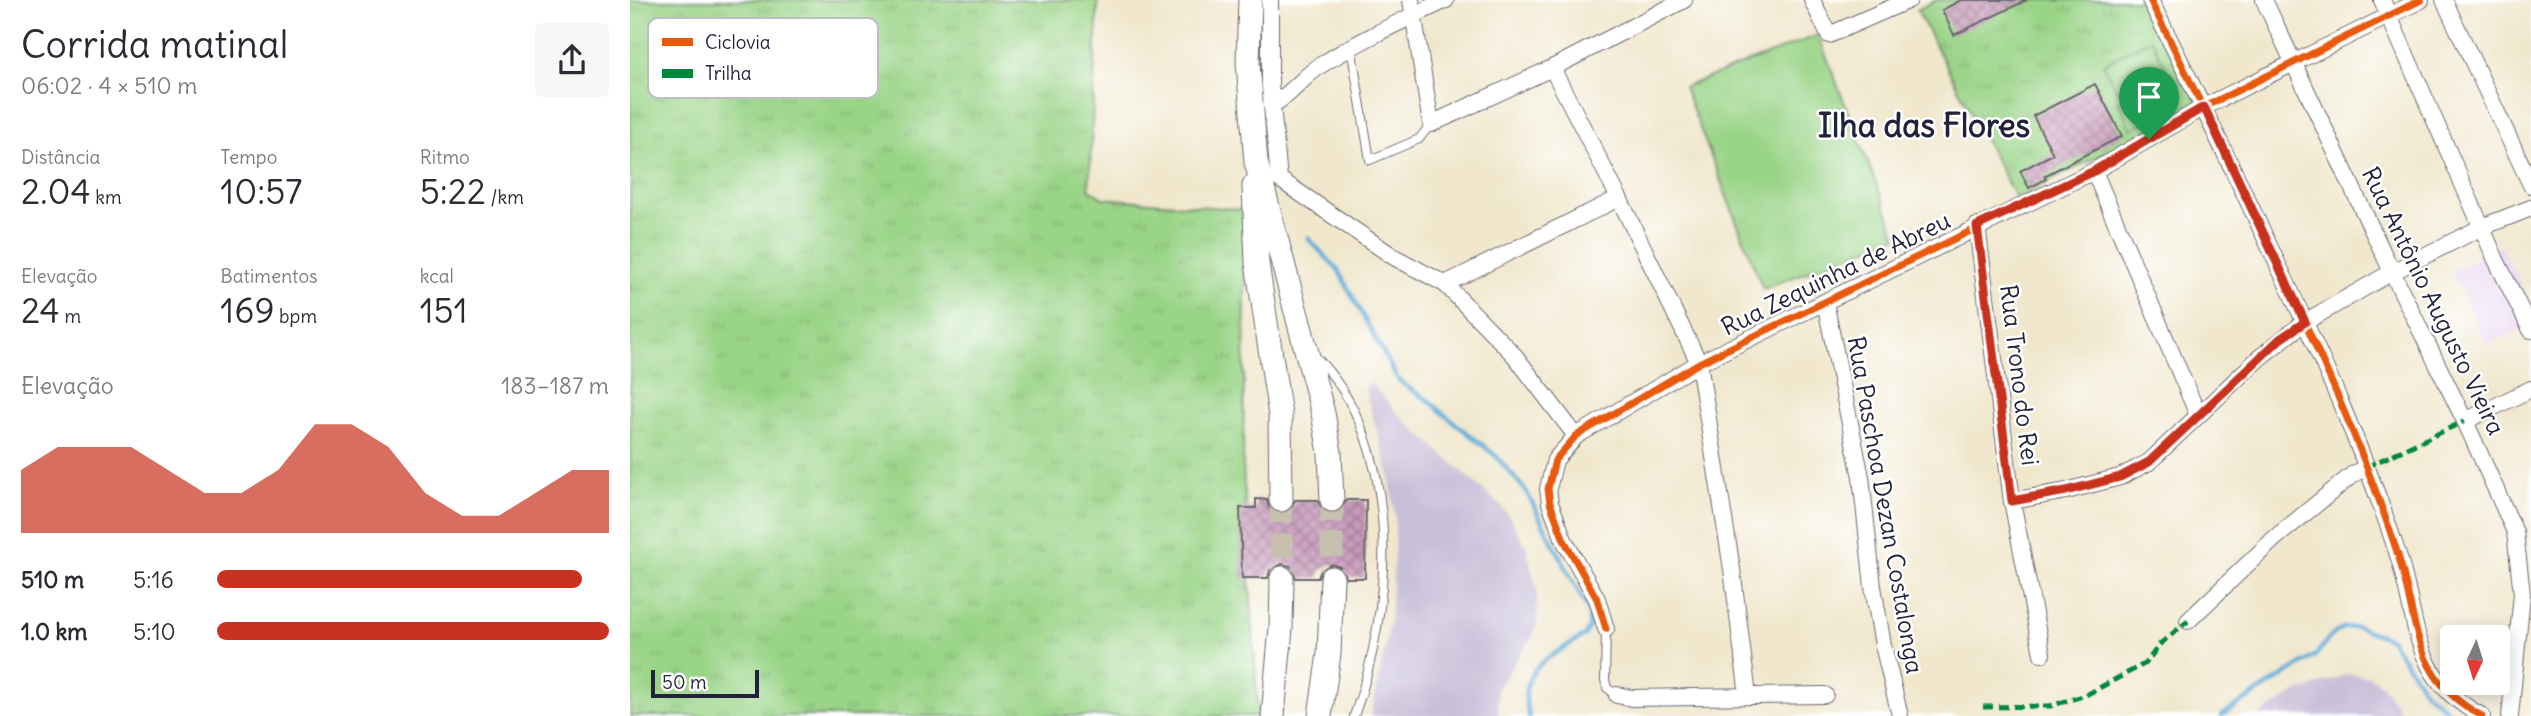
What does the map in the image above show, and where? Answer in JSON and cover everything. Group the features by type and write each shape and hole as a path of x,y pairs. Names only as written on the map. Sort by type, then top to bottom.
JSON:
{"main road":[{"path":"1250,0 1248,64 1256,162 1254,238 1278,397 1282,500"},
{"path":"1256,162 1327,433 1332,500"},
{"path":"1273,716 1282,578"},
{"path":"1320,716 1329,654 1332,578"}],"street":[{"path":"1270,0 1271,105 1279,179 1394,257 1445,284 1515,356 1576,436"},
{"path":"1271,105 1288,95 1305,76 1413,7 1446,0"},
{"path":"1413,7 1431,124 1552,68 1684,0"},
{"path":"1812,0 1829,35 1909,0"},
{"path":"2150,0 2204,107 2322,359 2366,467 2398,556 2417,639 2426,661 2437,682 2450,695 2482,716"},
{"name":"Rua Antônio Augusto Vieira","path":"2264,0 2465,421 2515,532 2526,592 2510,716"},
{"name":"Rua Zequinha de Abreu","path":"1606,629 1597,599 1564,540 1550,503 1548,489 1555,460 1576,436 1699,363 2094,171 2385,8 2421,0"},
{"path":"2444,0 2531,185"},
{"path":"2385,8 2531,330"},
{"path":"1552,68 1699,363 1732,569 1748,696"},
{"path":"2094,171 2198,415"},
{"path":"1445,284 1619,198"},
{"path":"2012,501 2120,477 2149,462 2280,339 2305,322 2392,272 2482,227 2531,208"},
{"name":"Rua Trono do Rei","path":"1977,226 2012,501 2042,654"},
{"name":"Rua Paschoa Dezan Costalonga","path":"1825,302 1861,478 1873,587 1883,645 1900,716"},
{"path":"2465,421 2531,388"},
{"path":"2188,621 2299,517 2366,467"},
{"path":"1616,695 1632,698 1825,695"}],"lane":[{"path":"1351,47 1370,160 1419,139 1431,124"},
{"path":"1304,345 1332,374 1362,426 1372,460 1380,506 1380,603 1367,673 1354,716"},
{"name":"Rua Zequinha de Abreu","path":"1606,629 1605,680 1607,688 1616,695"}],"shaded area":[{"path":"2501,246 2531,305 2531,323 2487,345 2451,271"},
{"path":"1370,382 1404,420 1501,506 1526,546 1537,591 1537,623 1533,636 1497,688 1498,716 1371,716 1390,622 1395,515 1389,473 1365,390"},
{"path":"2354,674 2371,677 2383,686 2403,716 2258,716 2295,693"}],"green space":[{"path":"630,0 1098,0 1089,188 1102,198 1246,210 1243,466 1258,716 630,716"},
{"path":"1937,0 2144,0 2199,104 2016,199 1917,10"},
{"path":"1818,35 1897,237 1763,289 1684,87"},
{"path":"2151,39 2165,66 2117,91 2103,64"},
{"path":"2162,81 2175,107 2131,129 2118,102"}],"building":[{"path":"1961,0 2027,0 1954,35 1942,10"},
{"path":"2095,84 2122,136 2044,176 2046,179 2029,188 2020,171 2053,154 2033,116"},
{"path":"1256,499 1267,500 1269,508 1280,514 1289,512 1295,500 1318,500 1321,508 1332,514 1340,511 1346,500 1366,500 1365,578 1346,578 1340,567 1332,564 1321,570 1318,578 1296,578 1290,566 1282,564 1270,570 1268,578 1242,578 1240,508 1256,508"}],"waterway":[{"path":"1308,238 1338,270 1397,378 1496,456 1526,491 1589,612 1589,627 1585,635 1549,657 1531,675 1526,699 1529,716"},
{"path":"2221,716 2316,655 2330,637 2342,628 2357,627 2390,639 2425,691 2453,716"}],"tunnel":[{"path":"1281,500 1282,578"},
{"path":"1332,500 1332,578"}],"marked path":[{"path":"2366,467 2465,421"},
{"path":"1983,707 2050,706 2086,695 2146,663 2160,644 2188,621"}],"cycle path":[{"path":"2150,0 2263,233 2343,409 2398,555 2415,625 2429,666 2441,684 2459,701 2482,716"},
{"path":"1606,629 1597,599 1564,540 1550,503 1548,489 1555,460 1576,436 1699,363 2094,171 2204,107 2421,0"}],"district":[{"name":"Ilha das Flores","path":"1924,126"}],"route":[{"path":"2204,107 2305,322 2280,339 2149,462 2120,477 2012,501 1977,226 2094,171 2149,139 2204,107"}]}
